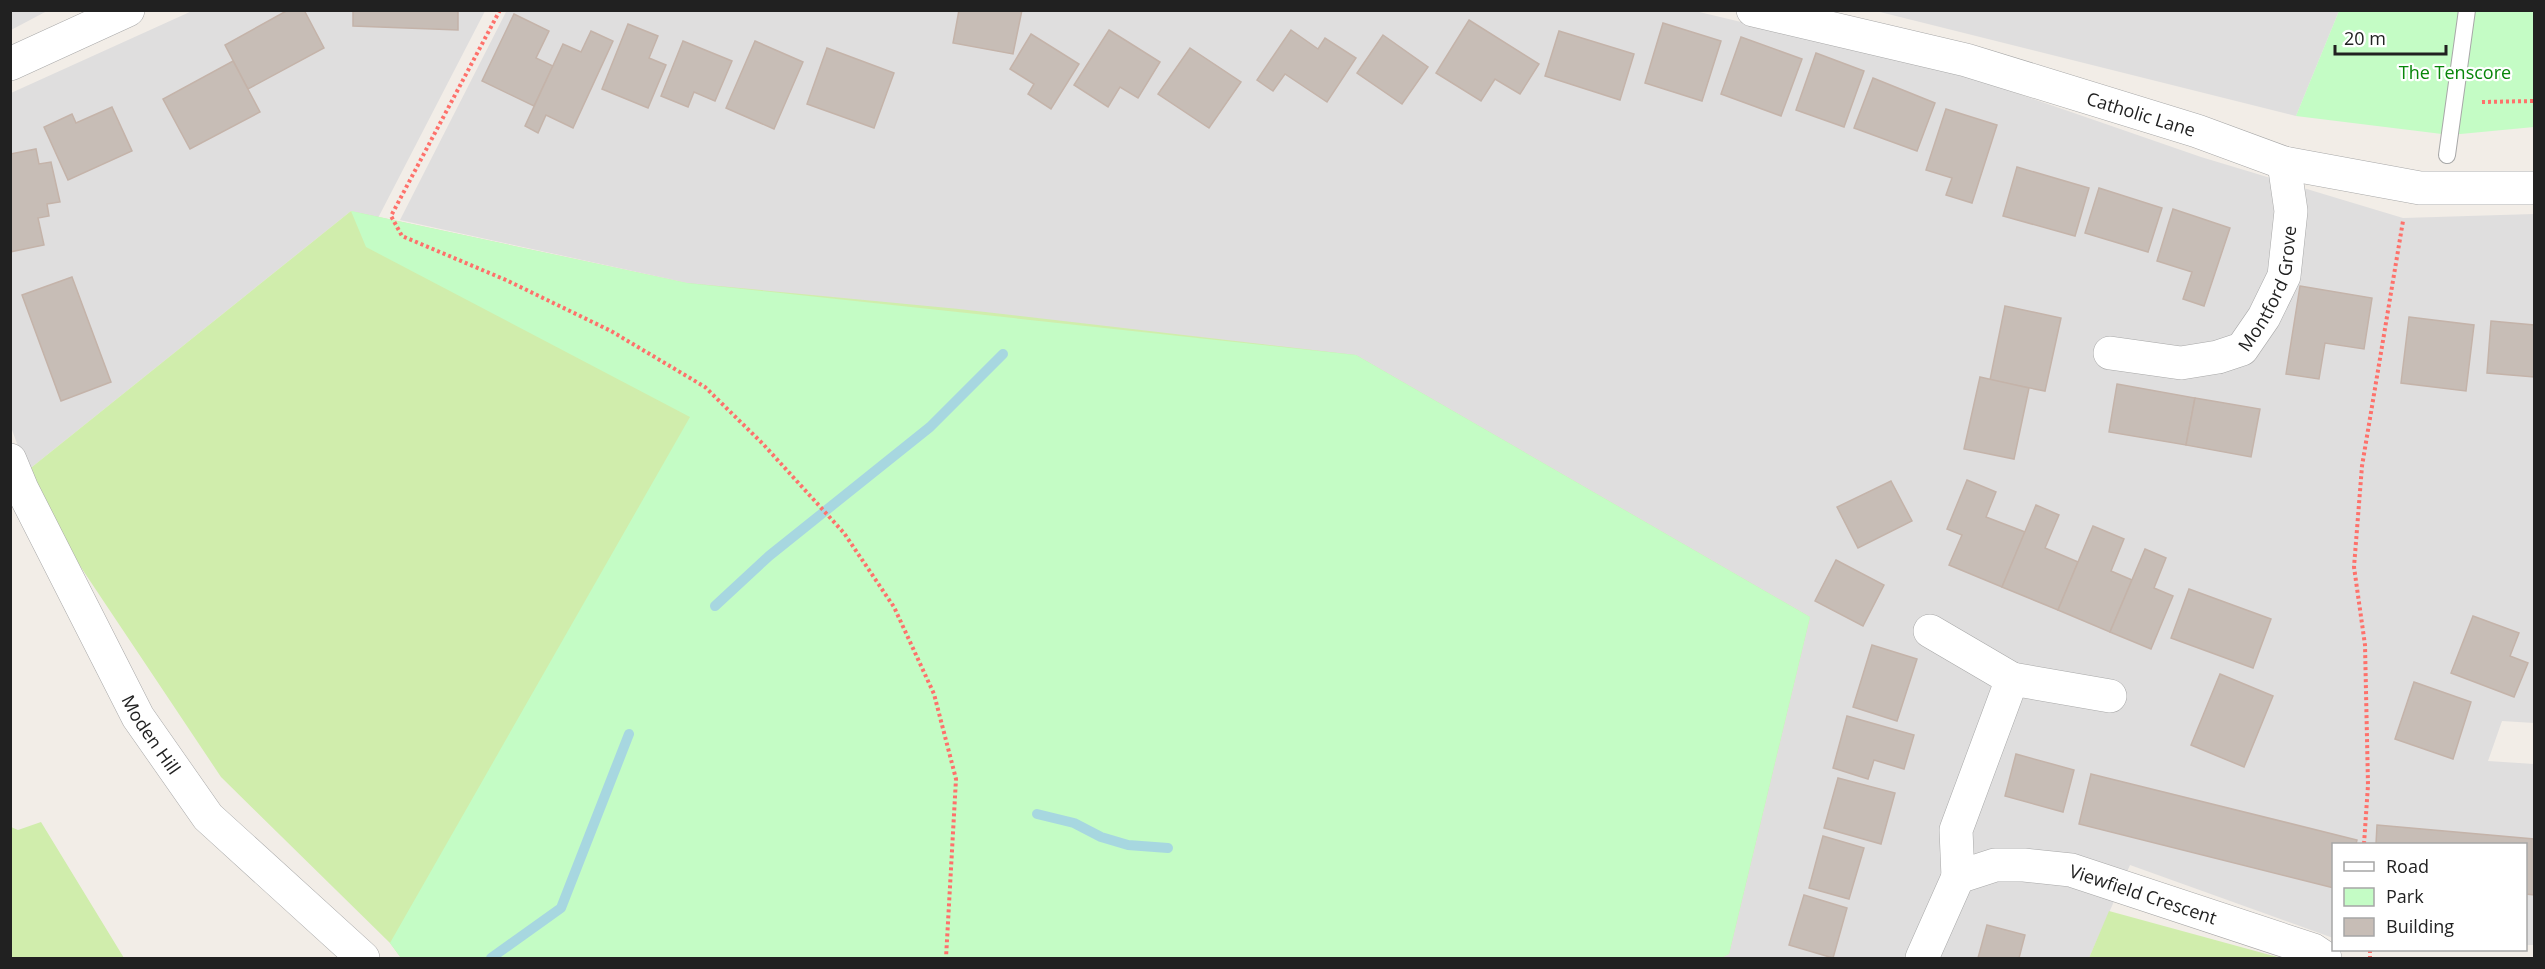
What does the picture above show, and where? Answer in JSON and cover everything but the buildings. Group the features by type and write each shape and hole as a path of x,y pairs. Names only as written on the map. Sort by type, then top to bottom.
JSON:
{"street":[{"path":"10,64 128,10"},
{"name":"Catholic Lane","path":"1752,10 1966,60 2198,131 2284,163 2427,188 2535,188"},
{"name":"Montford Grove","path":"2110,353 2181,363 2218,357 2242,349 2264,317 2284,276 2290,211 2284,163"},
{"name":"Moden Hill","path":"10,460 22,489 138,717 208,818 363,958"},
{"path":"1930,631 2012,679 2110,696"},
{"path":"1922,958 1958,877 1956,830 2012,679"},
{"name":"Viewfield Crescent","path":"1958,877 1995,866 2024,865 2071,870 2313,950 2325,958"}],"lane":[{"path":"2447,155 2467,10"}],"path":[{"path":"500,10 391,216 402,236 506,280 611,331 705,387 763,444 844,533 894,607 930,684 956,779 946,958"},
{"path":"2454,103 2535,101"},
{"path":"2364,843 2368,785 2365,645 2354,567 2362,466 2403,218"}],"shaded area":[{"path":"11,10 47,10 47,11 11,30"},
{"path":"507,10 1695,11 1967,76 2201,157 2403,218 2534,214 2534,723 2502,721 2488,761 2534,764 2534,945 2527,945 2527,843 2332,843 2332,938 2130,865 2089,958 1721,958 1729,954 687,283 400,220"},
{"path":"192,11 485,11 378,218 351,211 27,471 11,427 11,93"},
{"path":"1876,11 2339,11 2296,116"}],"green space":[{"name":"The Tenscore","path":"2339,11 2534,11 2534,127 2450,135 2296,116"},
{"path":"351,211 687,283 959,309 1356,355 1810,617 1729,954 1721,958 401,958 390,943 221,777 54,527 27,471"},
{"path":"351,211 687,283 1356,355 1810,617 1729,954 1721,958 401,958 390,943 690,417 366,247"},
{"path":"41,822 124,958 11,958 11,827 18,830"},
{"path":"2109,911 2281,958 2089,958"}],"waterway":[{"path":"715,606 769,556 930,427 1003,354"},
{"path":"491,958 561,908 629,734"},
{"path":"1037,814 1074,823 1101,837 1128,845 1168,848"}]}
